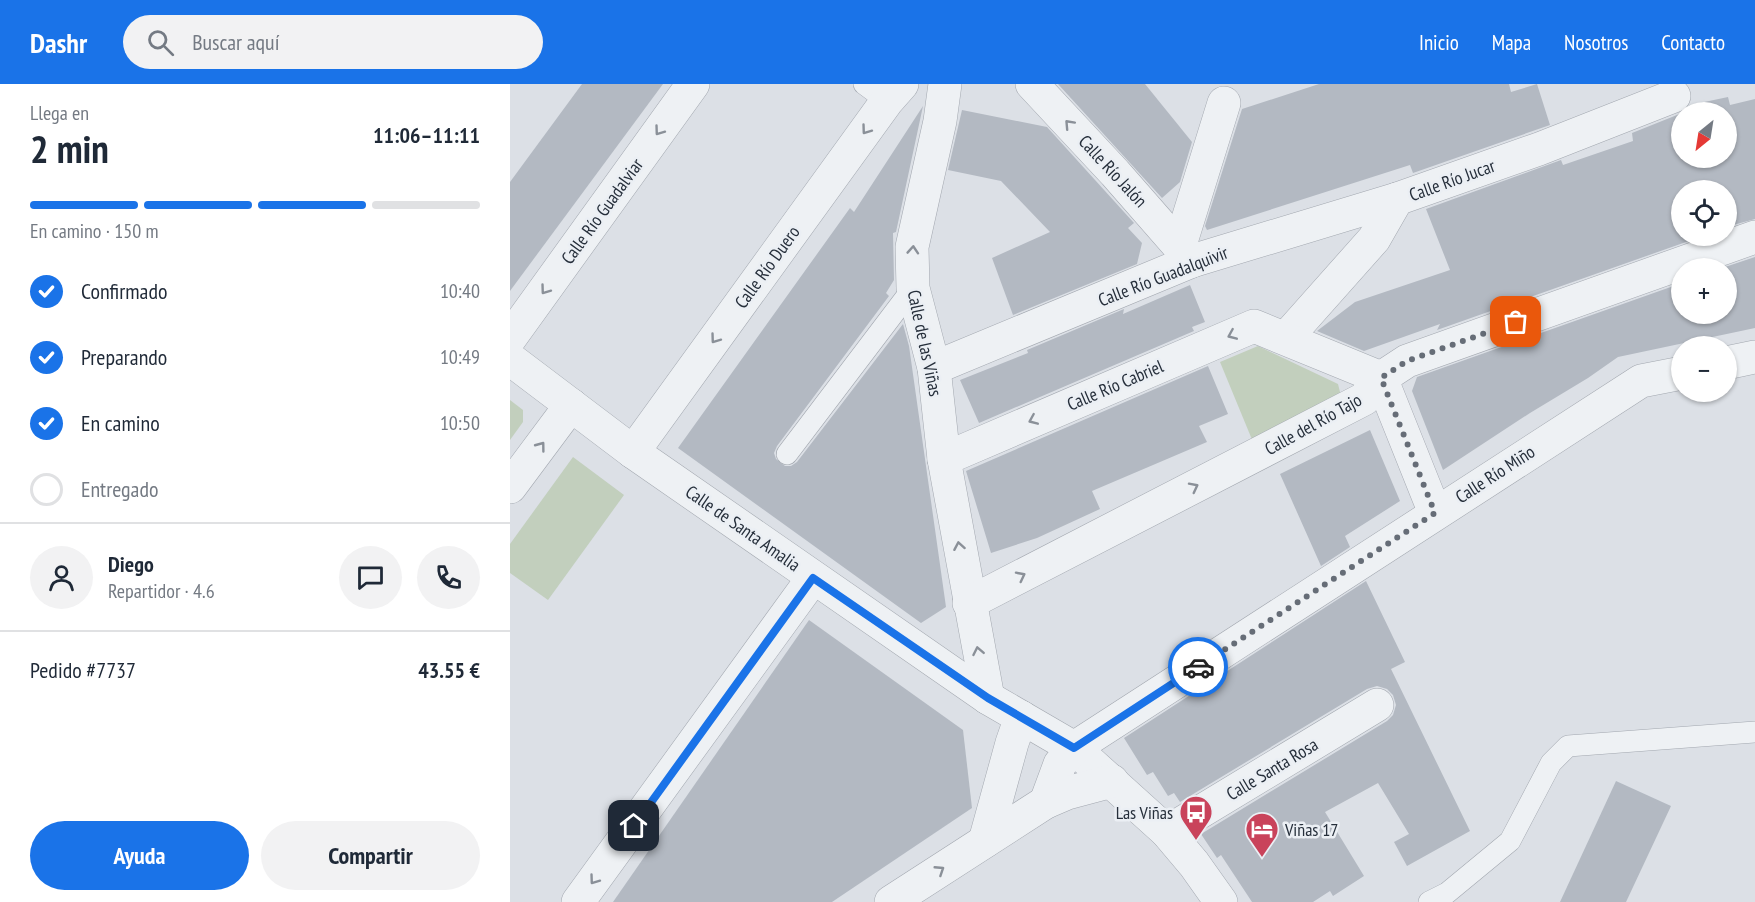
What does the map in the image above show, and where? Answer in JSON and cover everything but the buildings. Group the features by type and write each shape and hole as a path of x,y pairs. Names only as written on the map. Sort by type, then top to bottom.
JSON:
{"street":[{"name":"Calle Río Guadalviar","path":"510,338 693,84"},
{"name":"Calle de las Viñas","path":"945,84 940,121 912,248 913,288 934,368 944,459 969,603"},
{"name":"Calle Río Jalón","path":"1032,84 1186,253"},
{"name":"Calle Río Duero","path":"633,452 884,90"},
{"name":"Calle Río Jucar","path":"1286,338 1374,239 1397,199 1539,149 1674,96"},
{"path":"1186,253 1224,103"},
{"name":"Calle Río Guadalquivir","path":"934,368 1186,253 1397,199"},
{"name":"Calle del Río Tajo","path":"969,603 1364,399 1381,378 1407,361 1755,237"},
{"name":"Calle Río Cabriel","path":"944,459 1254,326 1381,378"},
{"path":"1737,361 1755,357"},
{"name":"Calle de Santa Amalia","path":"510,359 633,452 813,578 988,698 1074,748 1167,832 1194,864 1221,902"},
{"name":"Calle Río Miño","path":"1074,748 1641,381 1671,375"},
{"path":"1381,378 1435,513"},
{"path":"510,487 571,405"},
{"path":"578,902 813,578"},
{"path":"969,603 988,698"},
{"name":"Calle Santa Rosa","path":"1167,832 1377,705"},
{"path":"985,841 1021,717"},
{"path":"1046,802 1060,764 1074,748"},
{"path":"891,902 1046,802 1112,781"}],"lane":[{"path":"787,454 913,288"},
{"path":"1429,902 1447,893 1510,841 1551,763 1568,746 1689,735 1755,732"}],"green space":[{"path":"1258,346 1338,384 1341,396 1253,442 1220,362"},
{"path":"510,400 523,410 523,422 510,440"},
{"path":"573,457 624,495 548,600 510,573 510,544"}],"way so far":[{"path":"1198,667 1435,513 1381,378 1407,361 1516,322"}],"place":[{"name":"Las Viñas","path":"1196,841"},
{"name":"Viñas 17","path":"1262,858"}],"route":[{"path":"634,826 813,578 988,698 1074,748 1198,667"}]}
